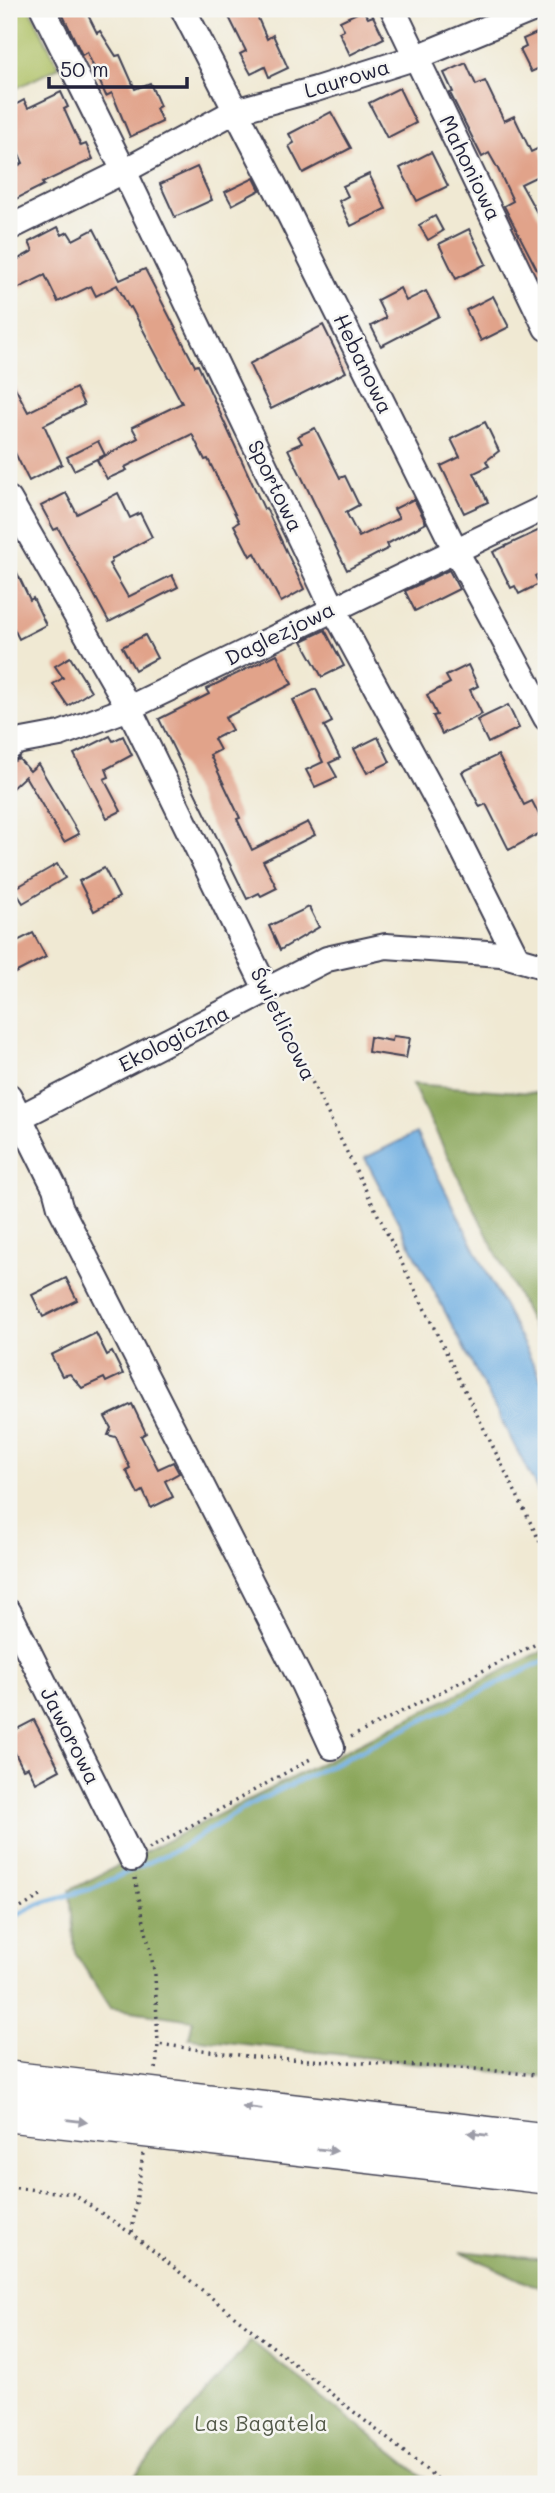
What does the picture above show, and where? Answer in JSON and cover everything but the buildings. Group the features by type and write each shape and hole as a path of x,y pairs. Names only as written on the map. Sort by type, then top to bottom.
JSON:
{"highway":[{"path":"9,2080 546,2142"},
{"path":"9,2113 546,2175"}],"street":[{"name":"Sportowa","path":"43,9 124,171 333,608 447,820 517,958"},
{"name":"Hebanowa","path":"183,9 456,551 546,718"},
{"name":"Mahoniowa","path":"393,9 546,328"},
{"name":"Laurowa","path":"9,228 124,171 235,111 416,57 494,16 534,9"},
{"name":"Świetlicowa","path":"9,499 129,708 267,991"},
{"name":"Daglezjowa","path":"9,748 17,742 60,734 129,708 546,507"},
{"name":"Ekologiczna","path":"12,1113 267,991 327,959 386,946 501,954 546,967"},
{"path":"12,1113 55,1188 60,1207 297,1671 332,1747"},
{"name":"Jaworowa","path":"9,1612 134,1870"}],"path":[{"name":"Świetlicowa","path":"267,991 546,1554"},
{"path":"134,1870 155,1975 158,2044 155,2075"},
{"path":"9,1915 44,1894"},
{"path":"158,2044 253,2057 464,2068 546,2076"},
{"path":"132,2234 144,2148"},
{"path":"9,2187 74,2194 132,2234 444,2484"}],"green space":[{"path":"9,9 30,9 59,67 9,92"},
{"path":"412,1084 546,1094 546,1353"},
{"path":"546,1649 546,2077 189,2038 193,2020 110,2008 75,1953 70,1890"},
{"path":"460,2251 546,2260 546,2288 531,2285"},
{"name":"Las Bagatela","path":"251,2341 432,2484 139,2484 132,2479"}],"water":[{"path":"416,1133 546,1389 546,1506 365,1158"}],"waterway":[{"path":"9,1898 17,1915 41,1903 90,1889 180,1848 249,1805 546,1660"}]}
